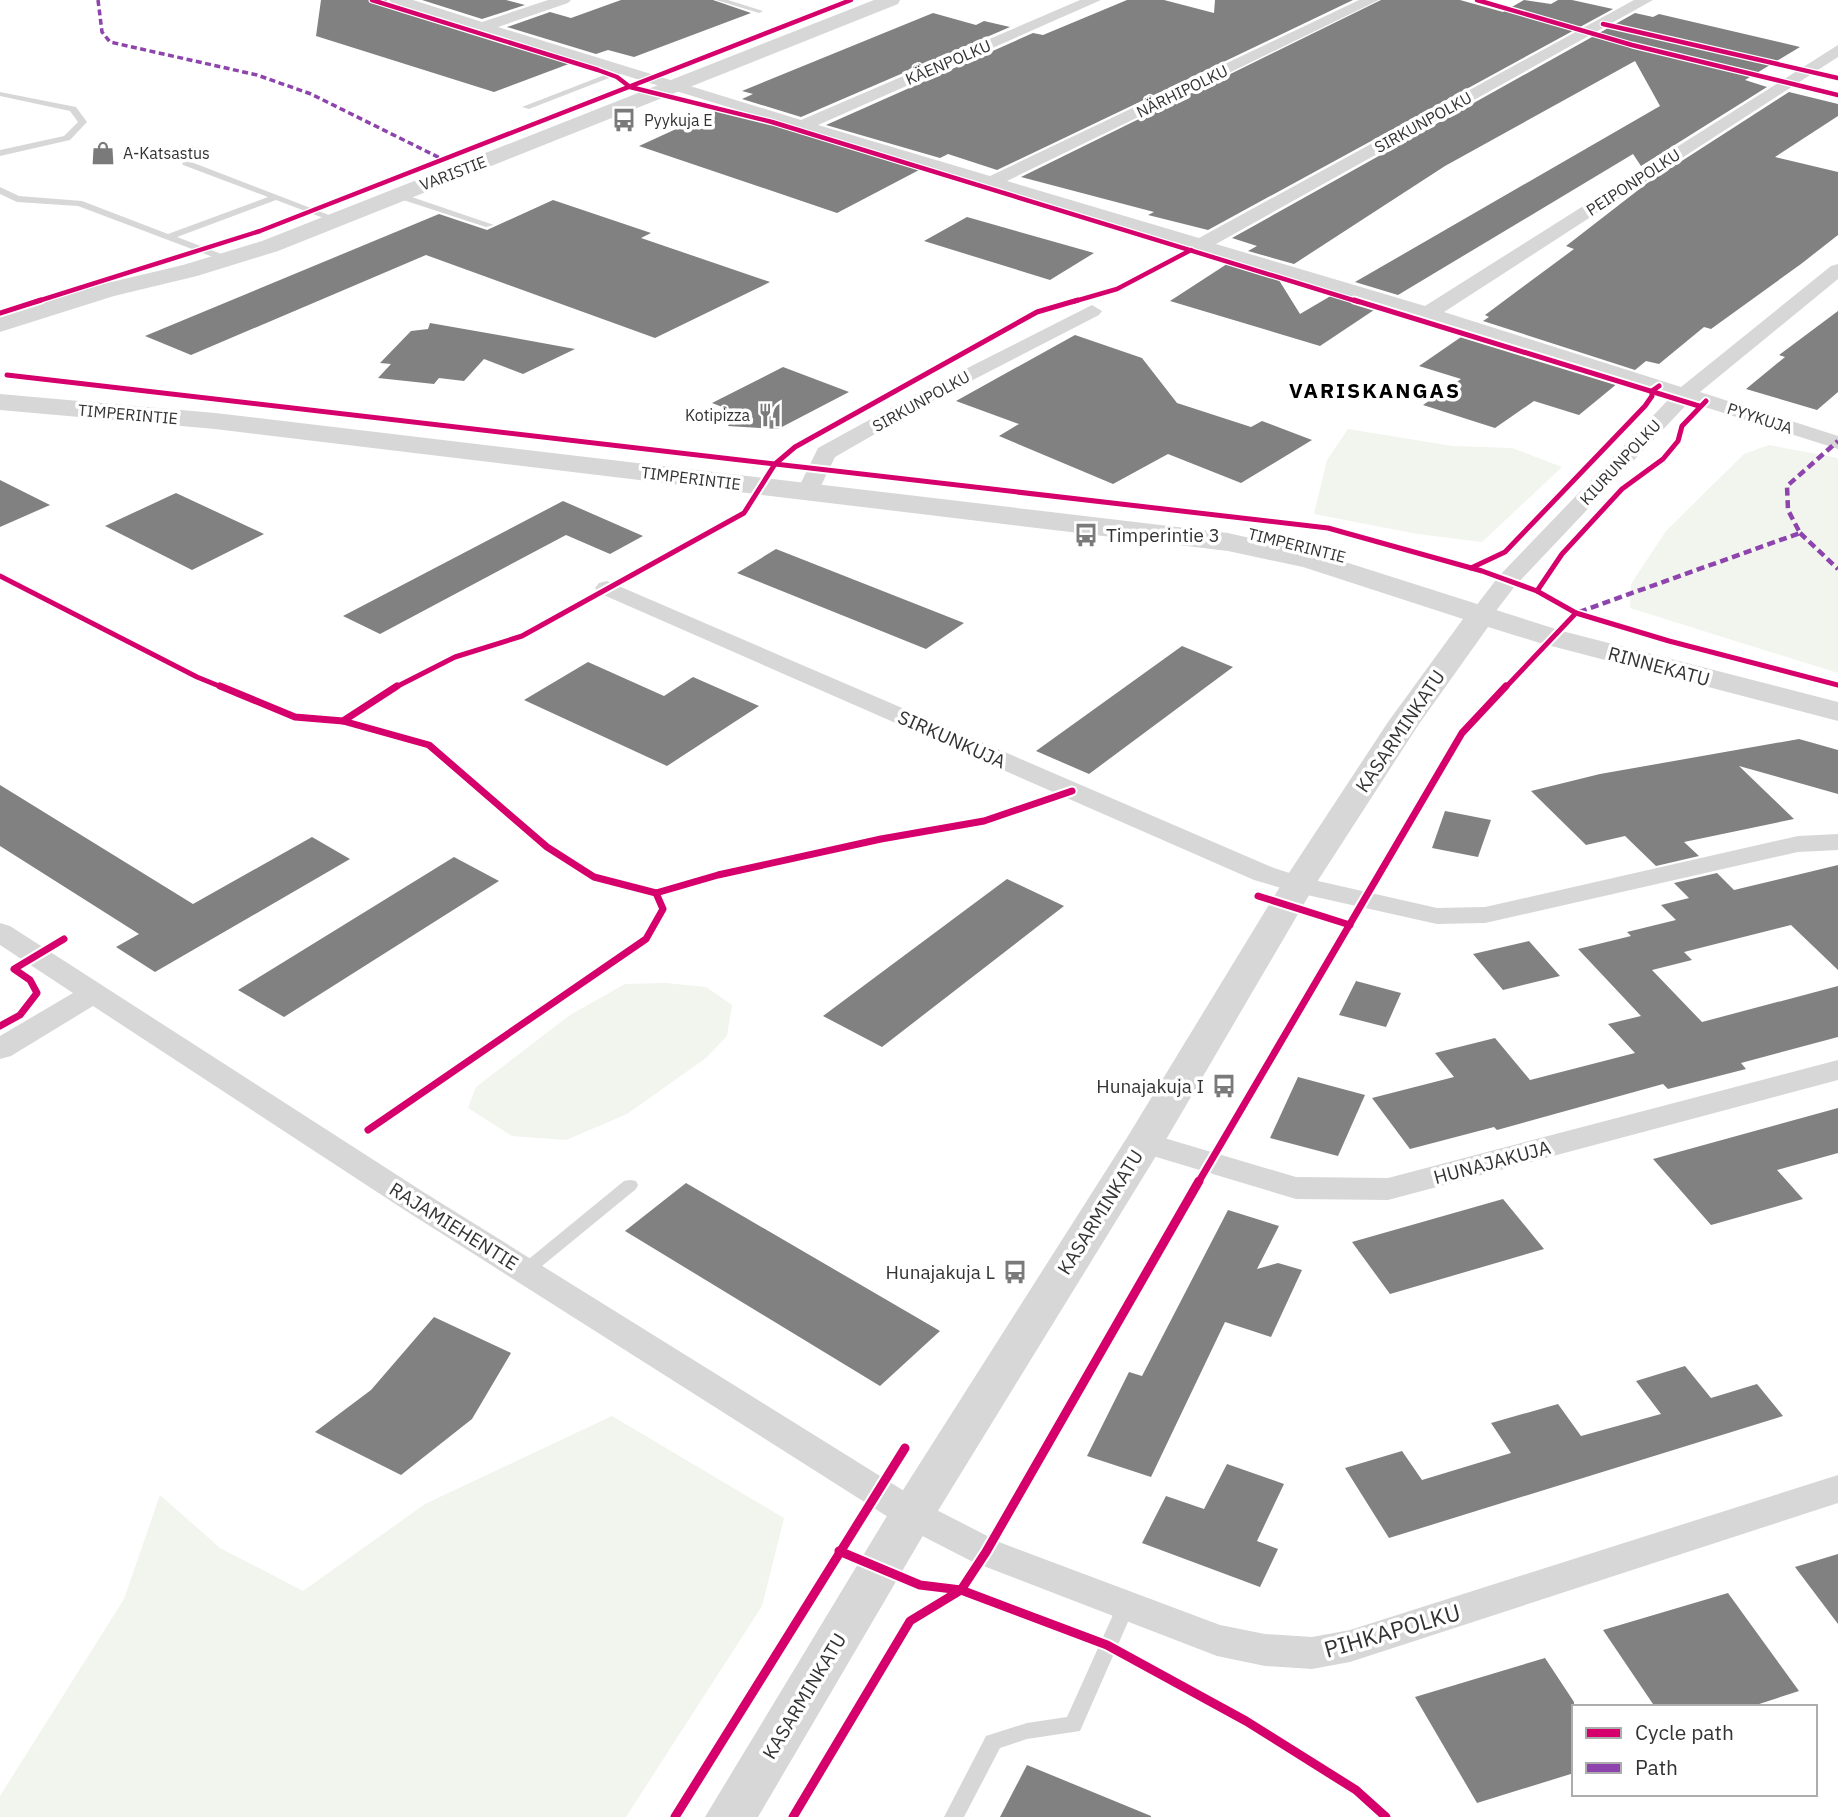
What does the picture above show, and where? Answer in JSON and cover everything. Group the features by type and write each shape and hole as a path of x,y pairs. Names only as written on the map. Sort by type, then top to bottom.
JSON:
{"street":[{"name":"PYYKUJA","path":"397,0 671,86 1428,313 1838,443"},
{"path":"485,26 562,0"},
{"name":"VARISTIE","path":"2,326 107,290 229,260 337,220 891,0"},
{"name":"KÄENPOLKU","path":"803,125 1093,0"},
{"name":"NÄRHIPOLKU","path":"994,181 1371,0"},
{"name":"SIRKUNPOLKU","path":"1200,245 1645,0"},
{"name":"PEIPONPOLKU","path":"1428,313 1838,50"},
{"name":"KIURUNPOLKU","path":"1480,615 1507,581 1685,394 1837,272"},
{"name":"SIRKUNPOLKU","path":"808,491 826,453 929,395 1092,311"},
{"name":"TIMPERINTIE","path":"6,399 215,421 1228,542 1310,560 1480,615"},
{"name":"SIRKUNKUJA","path":"607,588 1264,874 1298,885"},
{"name":"RINNEKATU","path":"1480,615 1591,648 1838,712"},
{"name":"KASARMINKATU","path":"732,1817 912,1514 1144,1143 1298,885 1404,722 1480,615"},
{"path":"1298,885 1437,916 1485,915 1798,844 1838,842"},
{"name":"RAJAMIEHENTIE","path":"0,932 525,1272 912,1514"},
{"path":"0,1049 92,994"},
{"name":"HUNAJAKUJA","path":"1144,1143 1296,1188 1388,1189 1838,1070"},
{"name":"PIHKAPOLKU","path":"912,1514 986,1552 1217,1640 1265,1650 1312,1653 1350,1646 1838,1489"}],"lane":[{"path":"720,0 759,10"},
{"path":"526,107 622,71"},
{"path":"0,94 73,109 83,122 67,138 0,153"},
{"path":"186,163 337,220"},
{"path":"0,190 17,199 79,203 229,260"},
{"path":"397,195 489,225"},
{"path":"171,236 277,197"},
{"path":"525,1272 630,1185"},
{"path":"954,1817 993,1742 1027,1731 1073,1725 1126,1606"}],"shaded area":[{"path":"1348,429 1452,446 1512,448 1562,467 1482,542 1418,534 1314,514 1327,460"},
{"path":"1769,445 1838,458 1838,673 1630,608 1631,584 1666,531 1744,454"},
{"path":"666,983 706,987 732,1005 727,1036 706,1058 627,1114 566,1140 512,1136 468,1108 476,1087 570,1015 625,984"},
{"path":"612,1416 784,1518 762,1606 626,1817 0,1817 0,1796 124,1599 160,1495 220,1548 303,1591 425,1504"}],"building":[{"path":"321,0 386,0 391,6 574,62 494,92 316,36"},
{"path":"422,0 506,0 525,5 482,19"},
{"path":"621,0 713,0 751,13 634,57 608,50 596,54 507,27 550,12 571,18"},
{"path":"1127,0 1164,0 1214,13 1215,0 1353,0 997,170 948,154 940,158 826,125 1033,33 1043,35"},
{"path":"1381,0 1460,0 1503,12 1524,0 1551,4 1558,0 1572,0 1613,9 1208,230 1148,215 1154,212 1021,177"},
{"path":"933,13 976,25 984,21 1010,27 801,117 742,99 753,94 742,91"},
{"path":"1635,13 1653,17 1659,14 1800,47 1745,80 1767,87 1641,166 1633,154 1398,295 1355,282 1660,106 1635,61 1445,166 1294,264 1248,251 1257,246 1232,238"},
{"path":"1789,92 1838,104 1838,116 1775,157 1838,172 1838,235 1801,264 1711,329 1704,327 1659,364 1646,361 1635,370 1483,321 1489,317 1485,315 1574,249 1566,246 1646,184"},
{"path":"722,108 921,169 837,213 639,146"},
{"path":"553,200 651,233 641,238 770,282 655,338 426,255 191,355 145,336 439,214 487,230"},
{"path":"967,217 1094,253 1050,280 924,241"},
{"path":"1230,262 1277,277 1300,314 1334,294 1377,308 1320,346 1170,301"},
{"path":"1838,311 1838,392 1817,410 1746,389 1785,357 1779,355"},
{"path":"430,323 575,349 523,374 484,359 464,381 439,378 434,384 378,378 391,364 380,363 411,331 428,329"},
{"path":"1075,335 1142,358 1177,403 1251,427 1262,421 1312,440 1241,483 1168,454 1113,484 999,436 1019,424 956,401"},
{"path":"1464,335 1618,383 1579,415 1534,401 1495,428 1423,405 1461,379 1419,366"},
{"path":"783,367 849,392 778,429 728,426 735,412 712,403"},
{"path":"0,480 50,505 0,527"},
{"path":"176,493 264,534 192,570 105,526"},
{"path":"563,501 643,536 610,554 566,535 380,634 343,616"},
{"path":"776,549 964,623 926,649 737,573"},
{"path":"1182,646 1233,667 1089,774 1036,751"},
{"path":"588,662 664,696 693,677 759,706 667,766 524,700"},
{"path":"1799,739 1838,750 1838,794 1739,766 1794,819 1684,842 1699,856 1656,866 1625,836 1586,845 1531,791 1600,774"},
{"path":"0,785 193,904 312,837 350,859 155,972 116,947 139,934 0,846"},
{"path":"1445,811 1491,820 1478,857 1432,848"},
{"path":"454,857 499,881 284,1017 238,990"},
{"path":"1838,865 1838,970 1791,925 1684,952 1692,960 1652,970 1702,1022 1838,986 1838,1037 1741,1063 1746,1069 1668,1089 1663,1084 1497,1130 1494,1127 1410,1149 1372,1098 1454,1077 1435,1053 1495,1038 1530,1080 1635,1053 1608,1024 1641,1016 1578,949 1631,936 1627,932 1676,920 1661,905 1689,898 1674,883 1717,873 1734,890"},
{"path":"1007,879 1064,906 882,1047 823,1016"},
{"path":"1529,941 1560,976 1503,990 1473,954"},
{"path":"1356,981 1401,993 1386,1027 1339,1015"},
{"path":"1298,1077 1365,1095 1338,1156 1270,1138"},
{"path":"1838,1108 1838,1153 1777,1170 1803,1199 1711,1225 1653,1159"},
{"path":"686,1183 940,1331 880,1386 625,1231"},
{"path":"1503,1199 1544,1249 1390,1294 1352,1242"},
{"path":"1228,1210 1279,1226 1257,1269 1278,1263 1302,1270 1271,1337 1225,1322 1151,1477 1087,1456 1129,1372 1142,1376"},
{"path":"434,1317 511,1353 472,1419 401,1475 315,1432 371,1390"},
{"path":"1685,1366 1711,1398 1757,1384 1783,1416 1389,1538 1345,1468 1402,1451 1422,1480 1511,1453 1491,1423 1558,1404 1581,1436 1661,1414 1636,1381"},
{"path":"1227,1464 1284,1484 1257,1541 1278,1549 1260,1587 1142,1543 1166,1496 1204,1509"},
{"path":"1838,1554 1838,1624 1795,1567"},
{"path":"1728,1593 1799,1691 1756,1705 1654,1705 1603,1630"},
{"path":"1545,1658 1574,1702 1572,1774 1477,1803 1415,1697"},
{"path":"1027,1765 1151,1816 1151,1817 1000,1817"}],"marked path":[{"path":"98,0 102,32 110,42 257,75 311,94 442,159"},
{"path":"1579,612 1800,533 1788,510 1787,486 1838,441"},
{"path":"1800,533 1838,569"}],"cycle path":[{"path":"372,0 598,70 617,77 630,87 772,122 1699,406"},
{"path":"0,313 260,231 851,0"},
{"path":"1477,0 1632,45 1838,95"},
{"path":"1603,24 1838,78"},
{"path":"0,576 197,677 295,717 343,721 410,678 455,657 522,636 744,513 775,464 795,447 1037,312 1117,289 1191,250"},
{"path":"7,375 1328,528 1482,571 1537,591 1576,613 1669,641 1838,685"},
{"path":"1471,568 1505,552 1645,406 1652,396 1652,391 1659,386"},
{"path":"1537,591 1562,554 1622,489 1663,459 1678,441 1682,426 1706,401"},
{"path":"793,1817 910,1621 961,1590 986,1552 1462,733 1576,613"},
{"path":"343,721 429,745 547,847 594,877 656,893 718,875 881,839 984,821 1072,791"},
{"path":"368,1130 646,939 663,909 656,893"},
{"path":"1258,896 1350,925"},
{"path":"0,1026 20,1015 37,993 30,980 14,969 64,939"},
{"path":"675,1817 905,1448"},
{"path":"839,1551 920,1585 961,1590 1107,1645 1246,1721 1356,1790 1386,1817"}],"place":[{"name":"Pyykuja E","path":"624,120"},
{"name":"A-Katsastus","path":"103,153"},
{"name":"Kotipizza","path":"770,415"},
{"name":"Timperintie 3","path":"1086,535"},
{"name":"Hunajakuja I","path":"1224,1086"},
{"name":"Hunajakuja L","path":"1015,1272"}],"district":[{"name":"VARISKANGAS","path":"1375,390"}]}
